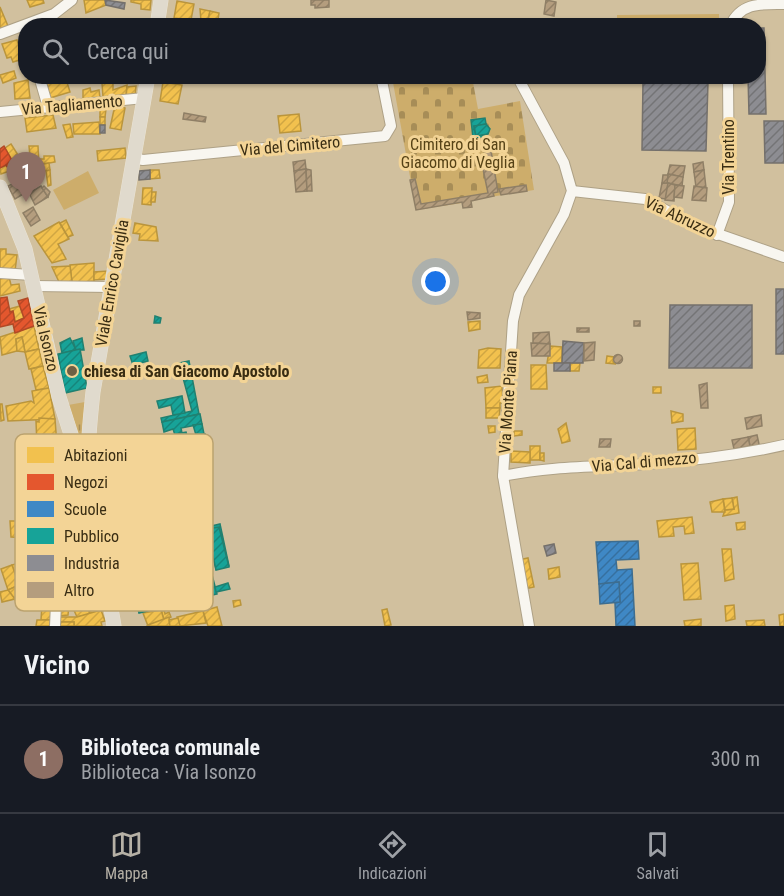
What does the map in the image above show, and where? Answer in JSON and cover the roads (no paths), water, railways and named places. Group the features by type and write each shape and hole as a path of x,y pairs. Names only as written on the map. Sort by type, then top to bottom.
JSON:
{"main road":[{"path":"158,18 161,0"},
{"name":"Viale Enrico Caviglia","path":"90,434 91,409 147,84"},
{"name":"Via Isonzo","path":"0,187 25,249 59,397 71,434"},
{"path":"111,611 114,626"}],"street":[{"path":"45,18 72,0"},
{"path":"734,18 754,4 784,4"},
{"path":"0,34 18,29"},
{"path":"41,84 48,107"},
{"name":"Via del Cimitero","path":"133,158 142,160 385,136 391,126 383,84"},
{"path":"521,84 564,164 572,190"},
{"name":"Via Trentino","path":"717,235 729,202 728,84"},
{"name":"Via Tagliamento","path":"0,111 144,98"},
{"name":"Via Abruzzo","path":"572,190 645,199 717,235 784,257"},
{"name":"Via Monte Piana","path":"529,626 503,476 513,321 519,295 564,214 572,190"},
{"path":"0,273 58,288 111,287"},
{"name":"Via Cal di mezzo","path":"503,476 534,469 648,464 757,451 784,445"},
{"path":"55,626 56,611"}],"place":[{"name":"Biblioteca comunale","path":"26,202"},
{"name":"chiesa di San Giacomo Apostolo","path":"72,371"}],"park label":[{"name":"Cimitero di San Giacomo di Veglia","path":"458,153"}]}
